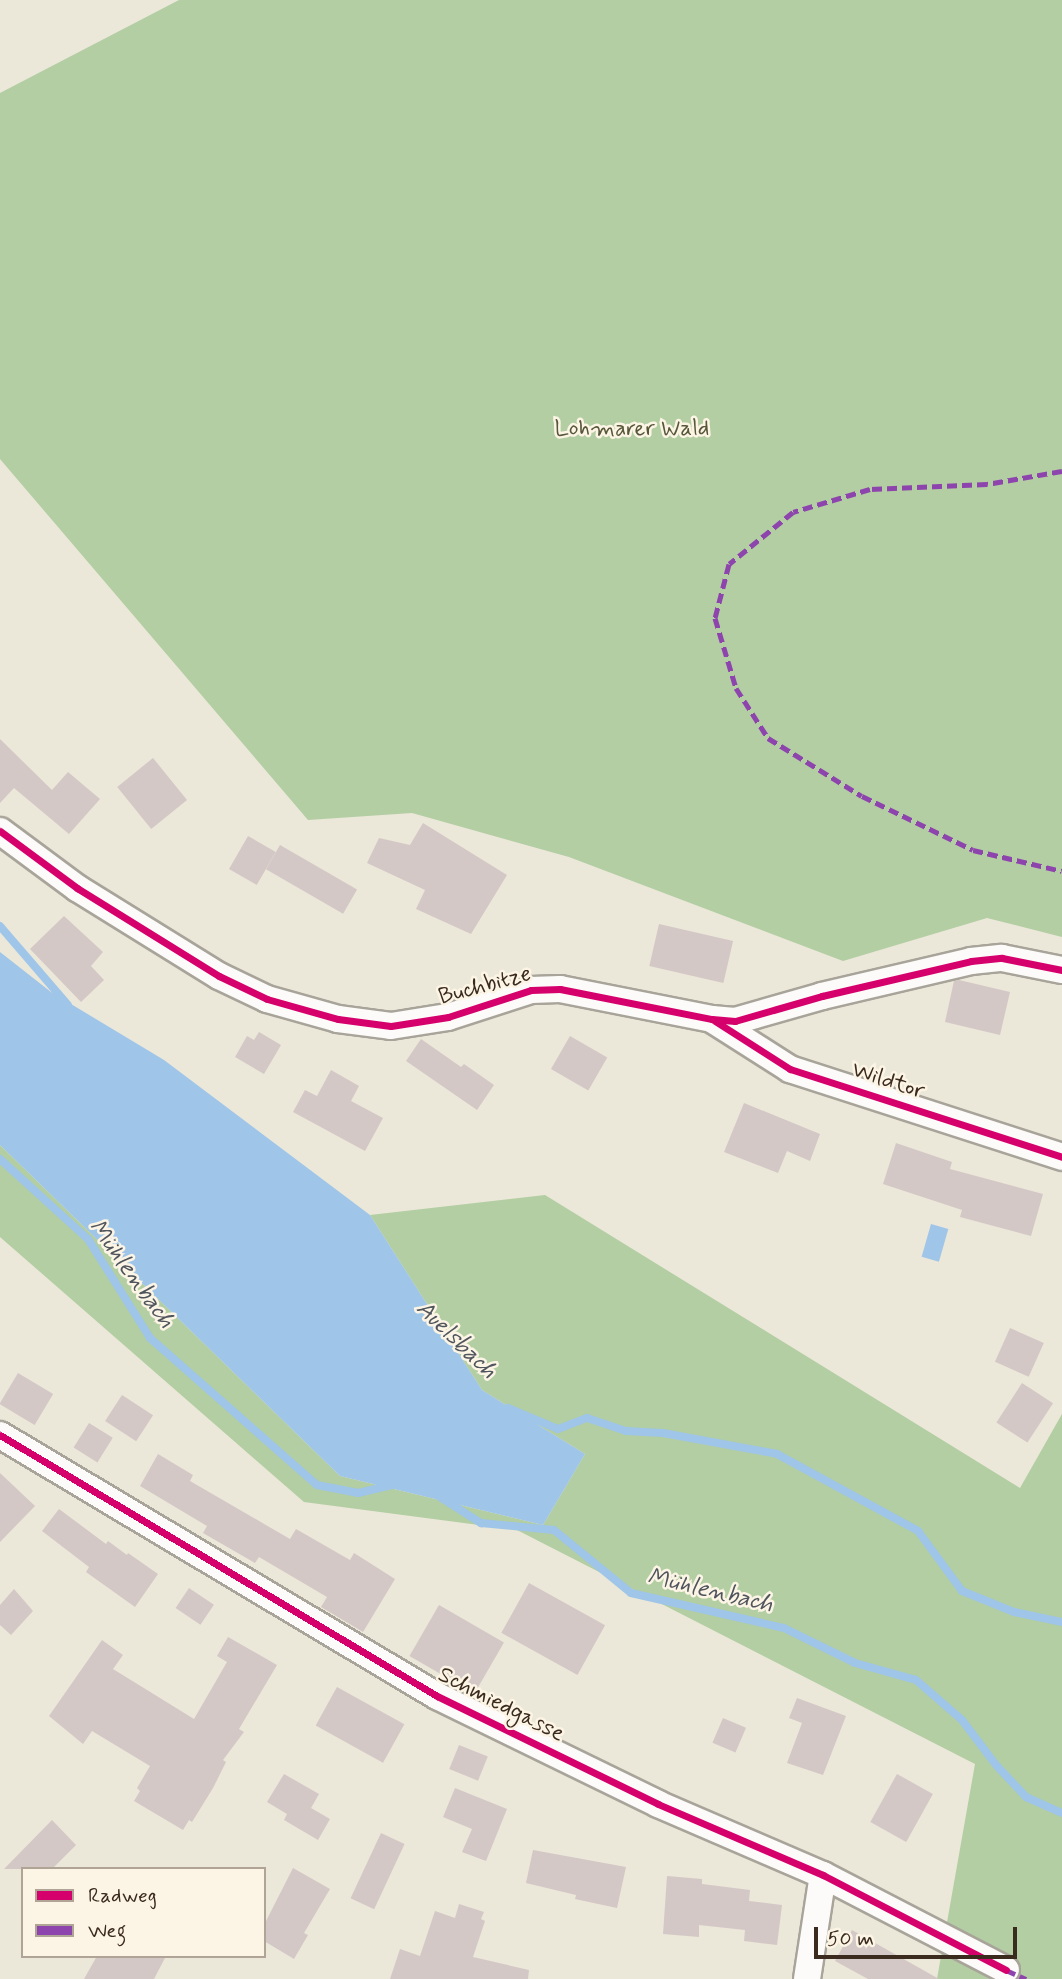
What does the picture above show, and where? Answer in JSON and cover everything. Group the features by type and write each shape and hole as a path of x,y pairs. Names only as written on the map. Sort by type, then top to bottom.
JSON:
{"street":[{"name":"Buchbitze","path":"0,831 77,888 219,976 267,999 338,1019 391,1026 448,1017 531,989 560,989 712,1019 735,1021 822,996 971,961 1002,958 1062,970"},
{"name":"Wildtor","path":"712,1019 790,1069 1062,1157"},
{"name":"Schmiedgasse","path":"0,1434 437,1696 658,1804 823,1875 1006,1970"},
{"path":"807,1979 823,1875"}],"green space":[{"name":"Lohmarer Wald","path":"179,0 1062,0 1062,937 987,918 843,961 569,857 412,813 308,820 0,459 0,93"},
{"path":"0,1145 340,1476 543,1525 585,1454 482,1390 370,1215 545,1195 1020,1488 1062,1414 1062,1979 937,1979 975,1764 517,1530 304,1502 0,1237"}],"water":[{"path":"0,952 51,992 164,1060 370,1215 482,1390 585,1454 543,1525 340,1476 0,1145"},
{"path":"931,1224 948,1229 939,1262 922,1257"}],"building":[{"path":"0,739 52,790 68,772 100,799 69,834 14,788 0,803"},
{"path":"153,758 187,800 151,829 117,787"},
{"path":"423,823 507,875 471,934 416,909 425,890 367,863 379,838 410,845"},
{"path":"248,836 276,852 257,885 229,869"},
{"path":"280,845 357,890 343,914 266,869"},
{"path":"64,916 103,952 91,966 104,980 81,1002 30,949"},
{"path":"659,924 733,941 723,983 649,966"},
{"path":"954,981 1010,992 1000,1035 945,1022"},
{"path":"259,1032 281,1045 264,1074 235,1057 247,1036 254,1040"},
{"path":"570,1036 607,1058 588,1090 551,1069"},
{"path":"421,1039 461,1067 464,1064 494,1085 477,1110 406,1061"},
{"path":"331,1070 359,1086 351,1101 383,1118 365,1151 293,1112 305,1090 317,1096"},
{"path":"744,1103 820,1134 810,1161 787,1151 778,1173 724,1152"},
{"path":"896,1143 952,1162 950,1169 1043,1194 1031,1236 960,1217 962,1210 883,1184"},
{"path":"1010,1328 1044,1343 1029,1377 995,1362"},
{"path":"18,1373 53,1394 35,1425 0,1404"},
{"path":"1022,1383 1053,1403 1027,1443 996,1422"},
{"path":"122,1395 153,1415 136,1441 105,1421"},
{"path":"89,1423 113,1438 97,1462 74,1448"},
{"path":"158,1454 193,1475 190,1481 290,1539 296,1529 350,1560 354,1553 395,1579 363,1632 321,1607 327,1597 259,1557 255,1563 203,1533 207,1526 140,1486"},
{"path":"0,1473 35,1506 0,1542"},
{"path":"59,1509 106,1544 108,1541 158,1574 135,1607 86,1572 89,1567 42,1531"},
{"path":"529,1583 605,1625 577,1675 501,1633"},
{"path":"189,1588 214,1605 200,1625 176,1608"},
{"path":"14,1589 33,1611 11,1635 0,1625 0,1605"},
{"path":"439,1605 504,1642 474,1694 409,1656"},
{"path":"228,1637 277,1665 239,1729 244,1732 223,1760 226,1762 213,1788 192,1822 189,1820 183,1830 134,1801 140,1791 137,1788 150,1766 92,1731 83,1744 49,1716 102,1640 123,1655 113,1669 194,1719 227,1662 217,1656"},
{"path":"337,1687 404,1724 383,1763 316,1725"},
{"path":"797,1698 846,1716 823,1775 787,1763 802,1723 789,1718"},
{"path":"723,1718 746,1728 735,1753 712,1743"},
{"path":"459,1745 488,1757 478,1781 449,1769"},
{"path":"284,1774 319,1794 311,1808 330,1819 318,1840 284,1820 287,1814 267,1802"},
{"path":"897,1774 933,1794 906,1842 870,1822"},
{"path":"455,1788 507,1809 486,1861 462,1852 472,1829 443,1817"},
{"path":"52,1820 76,1845 54,1867 4,1869"},
{"path":"381,1833 405,1844 374,1909 351,1898"},
{"path":"533,1850 626,1867 617,1908 575,1899 576,1895 526,1883"},
{"path":"293,1868 330,1889 304,1933 308,1935 294,1959 266,1942 266,1921"},
{"path":"667,1876 702,1879 702,1884 750,1890 749,1901 782,1905 777,1945 744,1941 745,1930 699,1925 699,1937 663,1934"},
{"path":"459,1904 484,1912 481,1919 485,1921 473,1957 529,1970 528,1979 390,1979 400,1949 420,1956 435,1911 455,1918"},
{"path":"852,1930 939,1979 868,1979 835,1961"},
{"path":"96,1958 165,1958 154,1979 84,1979"}],"waterway":[{"name":"Auelsbach","path":"0,926 68,1005"},
{"name":"Mühlenbach","path":"0,1159 88,1239 150,1338 317,1485 358,1493 394,1485"},
{"name":"Auelsbach","path":"508,1408 558,1429 587,1418 626,1431 663,1433 777,1454 918,1531 962,1591 1014,1612 1062,1622"},
{"name":"Mühlenbach","path":"440,1497 481,1523 554,1530 631,1593 784,1628 855,1663 916,1680 962,1720 996,1765 1026,1797 1062,1813"}],"marked path":[{"path":"1062,471 987,484 870,489 793,512 729,564 715,618 736,688 768,738 862,796 973,850 1062,871"},
{"path":"1006,1970 1026,1979"}],"cycle path":[{"path":"0,831 77,888 219,976 267,999 338,1019 391,1026 448,1017 531,990 560,989 712,1019 735,1021 822,996 971,961 1002,958 1062,970"},
{"path":"715,1021 790,1069 1062,1157"},
{"path":"0,1435 437,1696 658,1804 823,1875 1006,1970"}]}
